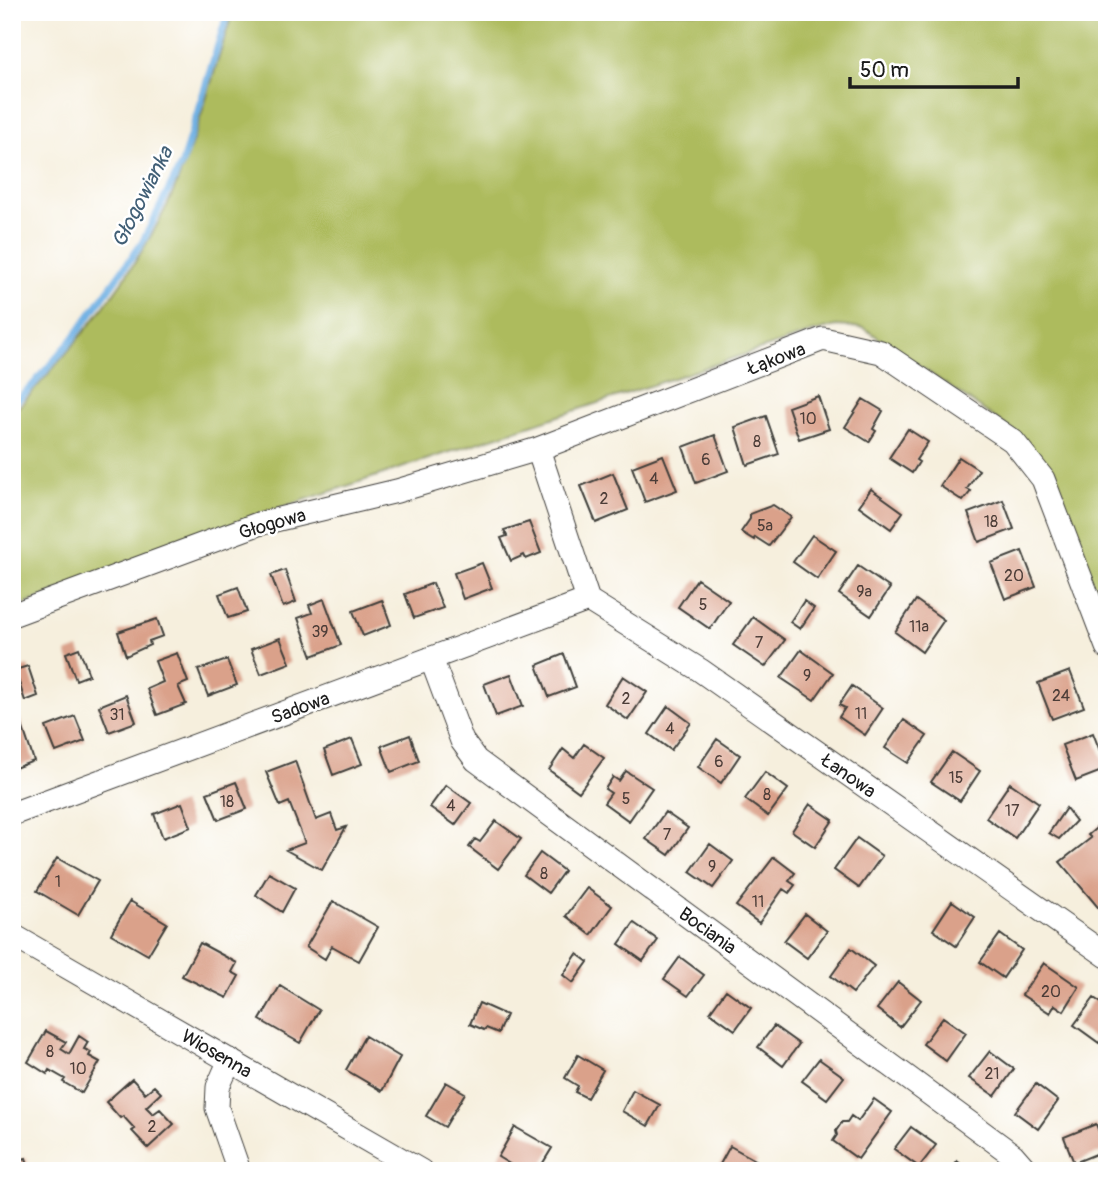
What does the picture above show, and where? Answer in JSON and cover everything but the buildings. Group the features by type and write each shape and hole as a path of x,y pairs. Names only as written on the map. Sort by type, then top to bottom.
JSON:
{"street":[{"name":"Łąkowa","path":"538,449 823,339 881,352 1013,441 1043,479 1107,647"},
{"path":"538,449 587,600"},
{"name":"Głogowa","path":"12,614 258,524 397,491 538,449"},
{"name":"Sadowa","path":"12,814 587,600"},
{"name":"Łanowa","path":"587,600 700,670 1107,956"},
{"name":"Bociania","path":"432,658 461,741 476,760 1013,1156 1027,1171"},
{"name":"Wiosenna","path":"12,935 421,1171"},
{"path":"230,1060 218,1087 217,1108 239,1171"}],"green space":[{"path":"233,12 1107,12 1107,621 1018,434 864,328 836,326 241,521 12,609 12,414 87,328 132,266 152,233 170,200 184,165"}],"waterway":[{"name":"Głogowianka","path":"12,405 72,340 142,243 182,163 228,12"}]}
